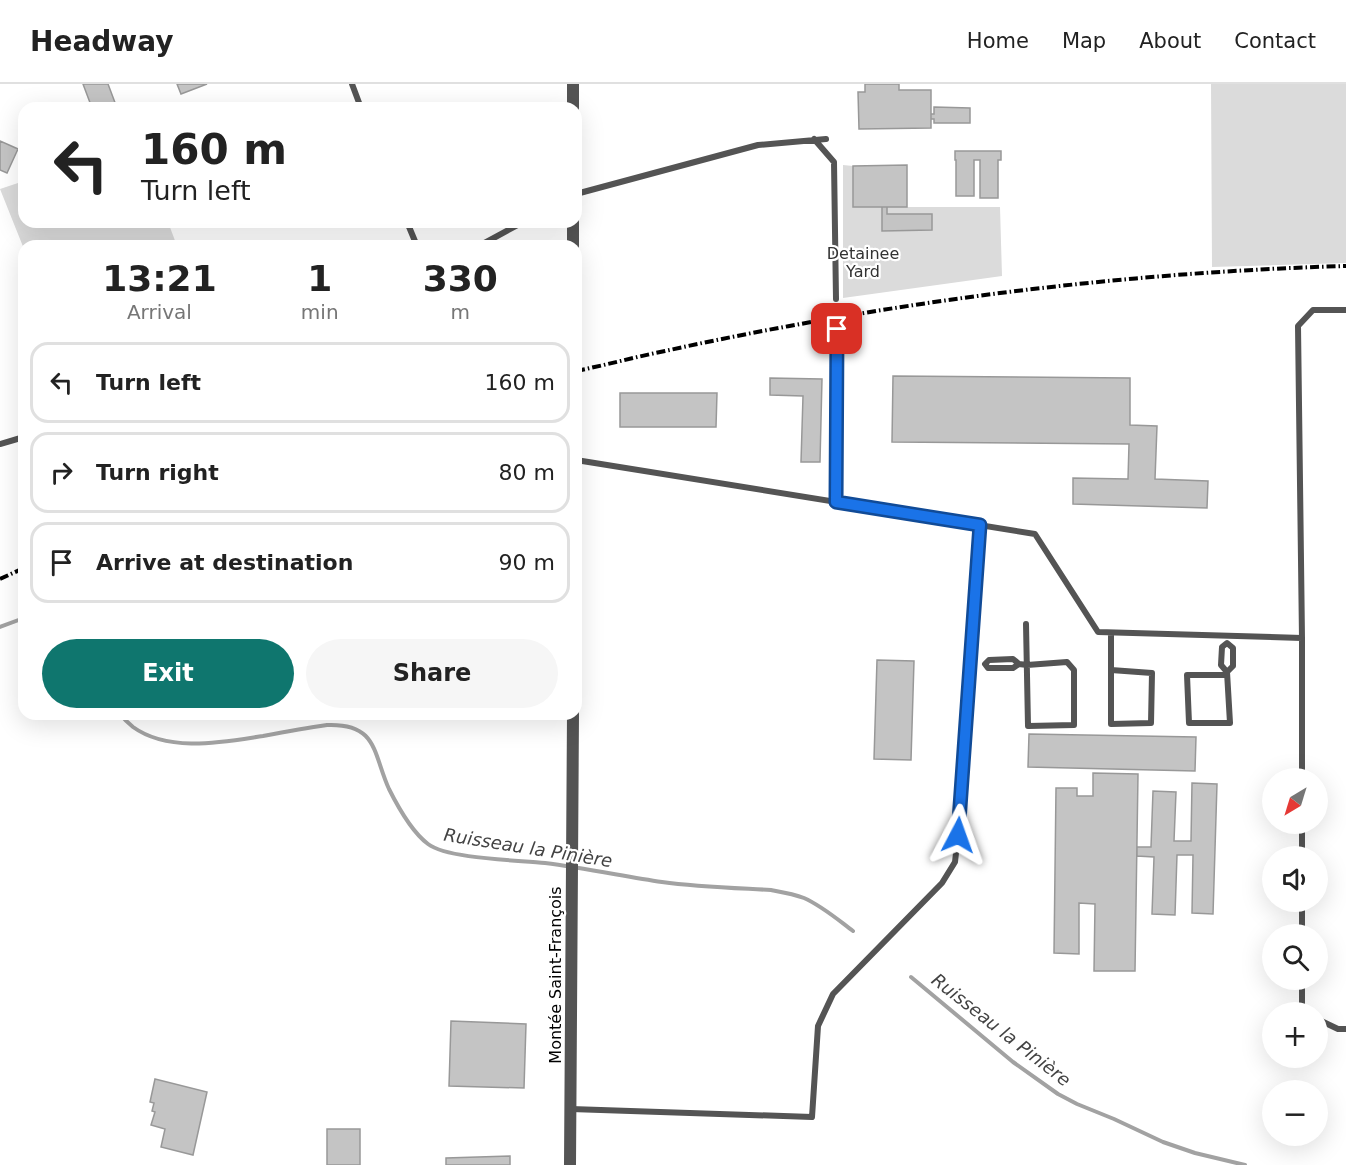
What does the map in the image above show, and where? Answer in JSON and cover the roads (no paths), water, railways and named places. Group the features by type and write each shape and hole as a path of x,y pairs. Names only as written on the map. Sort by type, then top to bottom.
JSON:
{"street":[{"path":"573,84 573,102"},
{"name":"Montée Saint-François","path":"570,1165 573,720"}],"lane":[{"path":"352,84 360,102"},
{"path":"813,139 834,162 836,299"},
{"path":"582,192 758,145 826,139"},
{"path":"490,240 513,228"},
{"path":"1302,768 1298,326 1313,310 1346,310"},
{"path":"836,502 837,329"},
{"path":"0,444 18,439"},
{"path":"582,461 1035,534 1098,632 1226,639 1302,638"},
{"path":"571,1109 812,1117 818,1026 833,994 942,883 955,862 980,525"},
{"path":"970,663 985,664 989,660 1013,659 1019,664 1028,665 1067,662 1074,670 1074,725 1028,726 1028,665 1026,624"},
{"path":"1111,633 1111,670 1111,724 1151,723 1152,673 1111,670"},
{"path":"1226,639 1221,647 1221,665 1227,673 1230,723 1189,723 1187,675 1227,673 1233,666 1233,648 1226,639"},
{"path":"1328,1024 1338,1029 1346,1029"}],"waterway":[{"path":"0,627 18,620"},
{"name":"Ruisseau la Pinière","path":"125,720 147,735 179,743 196,744 231,741 327,725 356,729 371,743 389,789 406,819 422,839 438,849 466,856 545,863 676,884 784,892 811,901 853,931"},
{"name":"Ruisseau la Pinière","path":"911,977 1013,1062 1058,1094 1163,1142 1195,1153 1245,1165"}],"railway":[{"path":"582,370 817,321 1014,291 1213,272 1346,266"},
{"path":"0,579 18,571"}],"park label":[{"name":"Detainee Yard","path":"863,262"}]}
